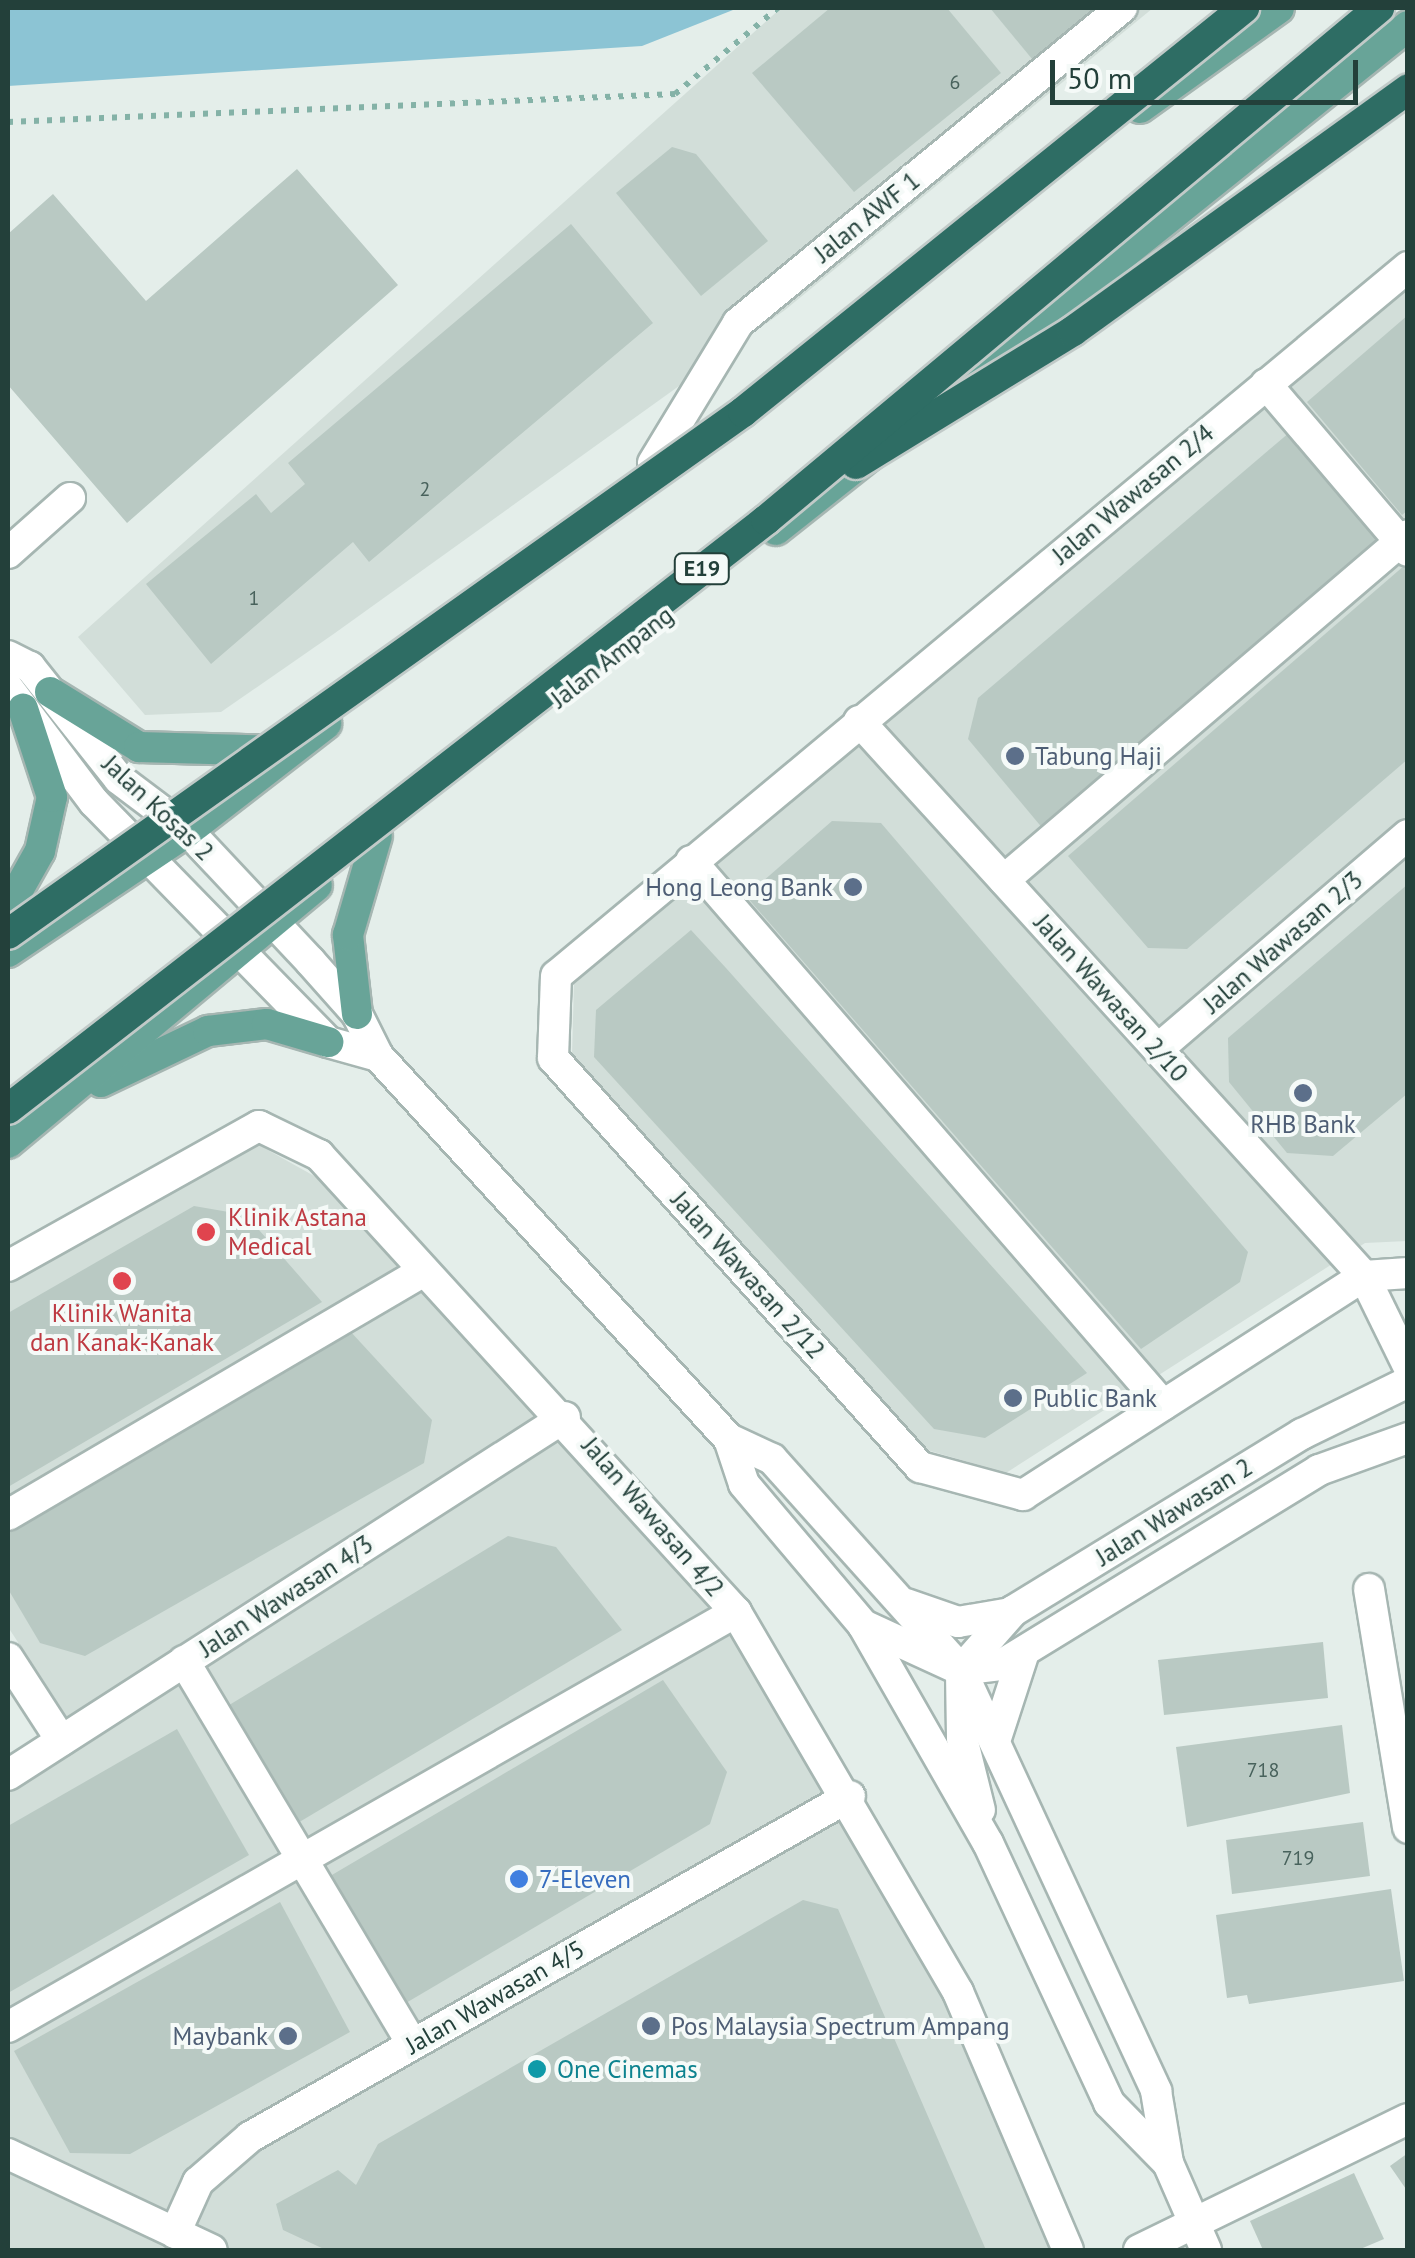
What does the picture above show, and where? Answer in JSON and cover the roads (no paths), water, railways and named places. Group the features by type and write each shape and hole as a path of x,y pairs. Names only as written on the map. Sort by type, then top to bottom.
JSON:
{"highway":[{"path":"8,934 743,412 1244,8"},
{"name":"E19","path":"8,1109 766,520 1379,8"},
{"path":"766,520 1073,332 1408,89"}],"main road":[{"path":"8,952 188,832 653,463 1279,8"},
{"name":"Jalan Ampang","path":"8,1143 377,836 1408,26"},
{"path":"50,692 139,747 292,751"},
{"path":"8,908 40,850 52,797 15,698"},
{"path":"357,1014 348,935 377,836"},
{"path":"62,1100 208,1031 267,1024 328,1042"}],"street":[{"name":"Jalan AWF 1","path":"653,463 738,324 1122,8"},
{"name":"Jalan Wawasan 2/4","path":"859,720 1408,267"},
{"path":"1004,880 1405,542 1266,384"},
{"path":"8,553 70,498"},
{"name":"Jalan Kosas 2","path":"8,656 50,692 119,779 188,832 310,961 357,1014 378,1056 730,1439"},
{"name":"Jalan Kosas 2","path":"15,698 94,802 152,856 328,1042"},
{"name":"Jalan Wawasan 2/12","path":"859,720 556,976 553,1058 920,1467 1023,1496 1364,1276"},
{"name":"Jalan Wawasan 2/10","path":"859,720 1364,1276 1408,1366"},
{"name":"Jalan Wawasan 2/3","path":"1158,1049 1408,835"},
{"path":"691,861 1163,1405"},
{"path":"328,1042 378,1056"},
{"name":"Jalan Wawasan 4/2","path":"8,1266 259,1126 319,1155 422,1272 565,1417 736,1612 850,1796 958,1992 1068,2250"},
{"path":"8,1514 422,1272"},
{"path":"1364,1276 1408,1273"},
{"name":"Jalan Wawasan 2","path":"961,1670 1013,1611 1302,1434 1408,1382"},
{"name":"Jalan Wawasan 4/3","path":"8,1775 565,1417"},
{"name":"Jalan Wawasan 2","path":"961,1670 1024,1652 1319,1470 1408,1438"},
{"path":"730,1439 772,1459 961,1670 997,1735 1156,2091 1168,2163 1206,2250"},
{"path":"730,1439 744,1484 863,1625 988,1843 1109,2104 1168,2163"},
{"path":"1370,1589 1398,1705 1408,1828"},
{"path":"897,1600 958,1622 1013,1611"},
{"path":"8,2027 305,1863 736,1612"},
{"path":"863,1625 961,1670"},
{"path":"997,1735 1024,1652"},
{"path":"8,1658 60,1740"},
{"path":"184,1661 412,2044"},
{"path":"961,1670 962,1738 988,1843"},
{"name":"Jalan Wawasan 4/5","path":"176,2233 198,2182 222,2157 412,2044 850,1796"},
{"path":"1138,2250 1408,2120"},
{"path":"8,2154 212,2250"}],"water":[{"path":"8,8 738,8 642,46 8,86"}],"place":[{"name":"Tabung Haji","path":"1015,756"},
{"name":"Hong Leong Bank","path":"853,887"},
{"name":"RHB Bank","path":"1303,1093"},
{"name":"Klinik Astana Medical","path":"206,1232"},
{"name":"Klinik Wanita dan Kanak-Kanak","path":"122,1281"},
{"name":"Public Bank","path":"1013,1398"},
{"name":"7-Eleven","path":"519,1879"},
{"name":"Pos Malaysia Spectrum Ampang","path":"651,2026"},
{"name":"Maybank","path":"288,2036"},
{"name":"One Cinemas","path":"537,2069"}]}
